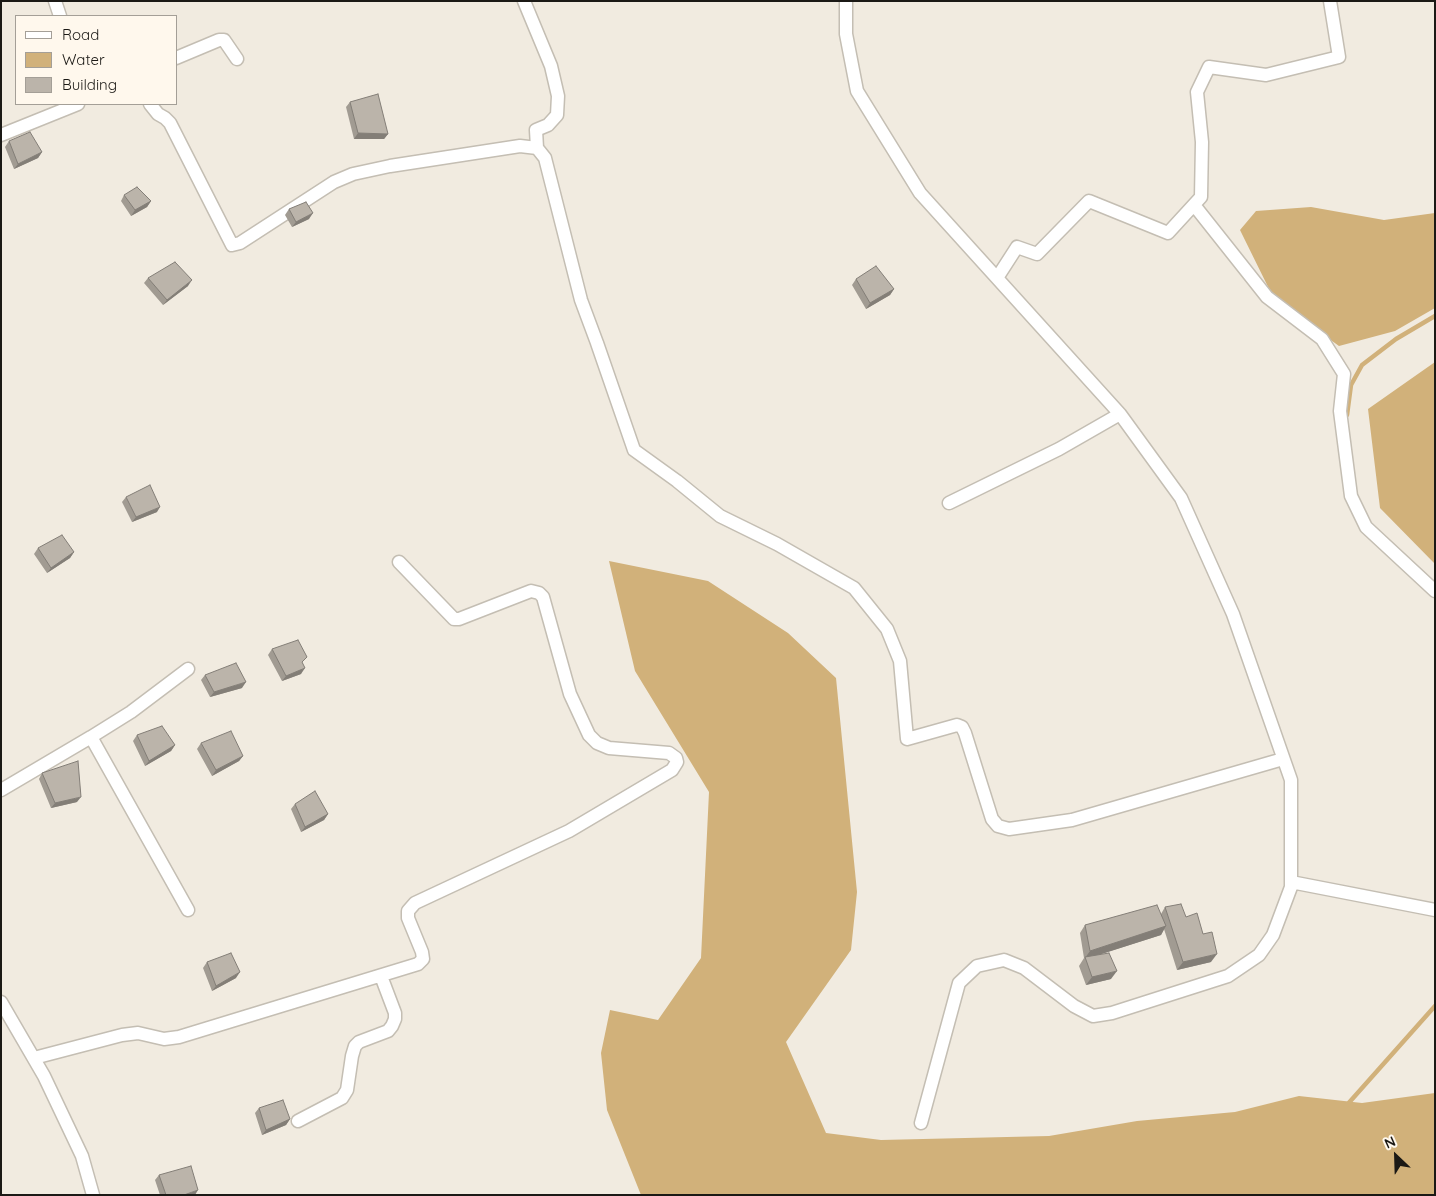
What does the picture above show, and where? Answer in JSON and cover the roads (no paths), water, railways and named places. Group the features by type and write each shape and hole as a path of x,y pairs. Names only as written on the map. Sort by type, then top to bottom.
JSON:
{"street":[{"path":"55,1 60,15"},
{"path":"524,1 551,66 558,96 557,116 548,125 536,130 537,148 545,158 581,300 634,450 678,481 720,516 777,544 854,588 888,629 900,661 907,739 957,725 962,727 992,819 998,826 1009,828 1072,820 1283,759"},
{"path":"846,1 846,34 857,90 920,193 1120,414 1182,498 1233,614 1291,780 1292,882 1273,935 1260,955 1228,976 1112,1013 1093,1016 1074,1006 1024,968 1004,960 976,966 960,983 921,1123"},
{"path":"997,278 1017,247 1037,254 1089,201 1168,233 1201,197 1202,142 1197,92 1209,67 1266,75 1339,57 1330,1"},
{"path":"178,57 219,40 224,40 237,59"},
{"path":"1,135 76,105"},
{"path":"151,105 158,114 170,123 232,245 240,243 334,182 354,174 390,166 520,146 537,148"},
{"path":"1194,205 1267,297 1322,339 1344,374 1340,411 1351,496 1366,527 1435,591"},
{"path":"949,503 1059,449 1120,414"},
{"path":"34,1058 122,1035 138,1033 164,1039 179,1037 418,964 423,960 422,952 408,918 408,911 415,903 569,831 672,770 677,762 676,758 669,753 609,748 597,743 589,735 570,694 543,598 539,592 531,591 454,619 399,562"},
{"path":"1,790 91,738 131,712 188,669"},
{"path":"91,738 188,910"},
{"path":"1292,882 1435,910"},
{"path":"298,1121 342,1098 347,1090 355,1046 359,1042 388,1031 392,1026 395,1013 380,976"},
{"path":"1,1002 44,1076 82,1156 93,1195"}],"water":[{"path":"1311,207 1384,220 1435,213 1435,308 1395,331 1339,346 1274,299 1240,230 1256,211"},
{"path":"1435,362 1435,564 1380,508 1368,409"},
{"path":"609,561 708,581 788,633 836,678 857,892 851,950 786,1042 826,1133 881,1140 1049,1136 1137,1121 1235,1112 1299,1096 1362,1103 1435,1093 1435,1195 641,1195 607,1110 601,1053 610,1010 658,1020 701,958 709,792 635,671"}],"waterway":[{"path":"1347,415 1351,385 1362,365 1396,339 1435,316"},
{"path":"1346,1106 1435,1006"}]}
